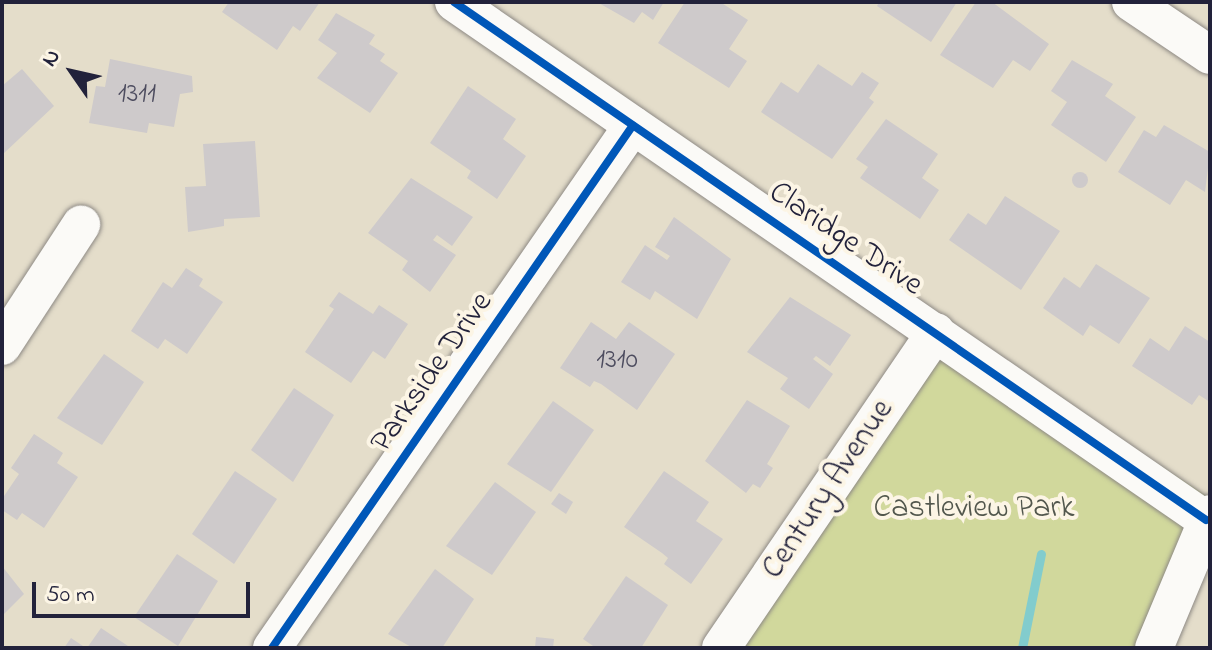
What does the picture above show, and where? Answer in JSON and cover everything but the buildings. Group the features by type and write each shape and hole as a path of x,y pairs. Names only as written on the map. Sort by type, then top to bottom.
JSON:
{"street":[{"name":"Claridge Drive","path":"454,2 1208,517"},
{"path":"1131,2 1210,55"},
{"name":"Parkside Drive","path":"272,648 633,125"},
{"path":"2,346 81,225"},
{"name":"Century Avenue","path":"721,648 936,332"},
{"path":"1154,648 1208,517"}],"green space":[{"name":"Castleview Park","path":"936,318 1210,498 1152,648 714,648"}],"waterway":[{"path":"1022,648 1041,554"}],"cycle path":[{"path":"454,2 1206,520"},
{"path":"272,648 633,125"}]}
